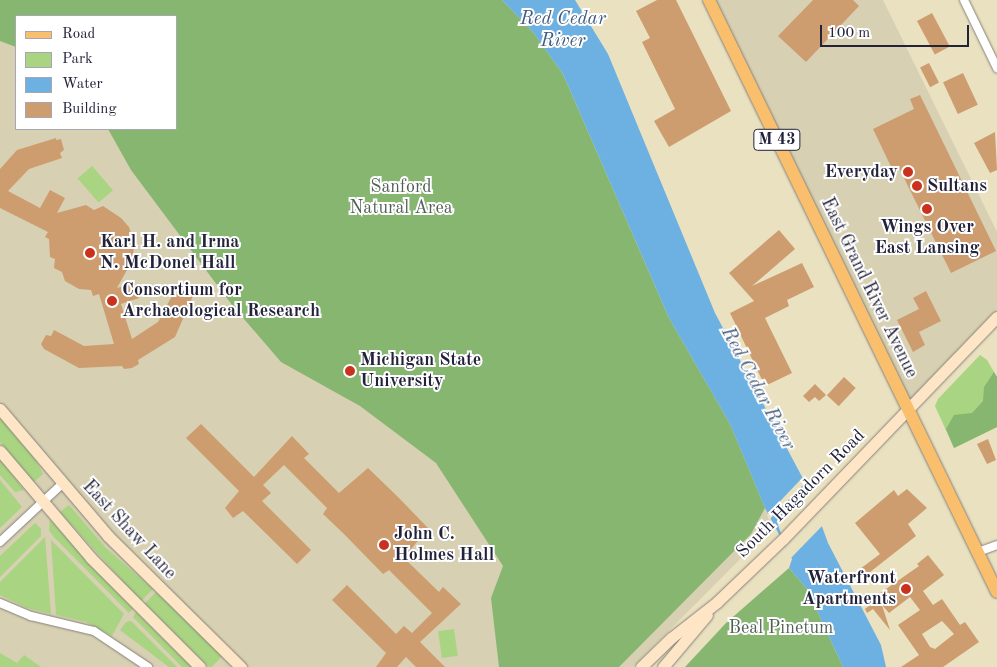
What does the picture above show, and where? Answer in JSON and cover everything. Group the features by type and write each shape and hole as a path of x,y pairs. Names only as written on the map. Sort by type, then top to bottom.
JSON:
{"main road":[{"name":"East Grand River Avenue","path":"709,0 997,592"}],"street":[{"path":"964,0 997,68"},
{"name":"South Hagadorn Road","path":"641,667 671,638 717,602 783,539 997,317"},
{"name":"East Shaw Lane","path":"0,409 108,536 241,667"},
{"path":"0,451 42,501 138,607 200,667"},
{"path":"0,542 63,483"},
{"path":"978,552 997,545"},
{"name":"South Hagadorn Road","path":"663,667 717,602"},
{"path":"0,603 31,616 94,631 148,667"}],"shaded area":[{"name":"Michigan State University","path":"0,0 502,0 669,318 730,424 773,526 633,667 0,667"},
{"path":"712,0 883,0 997,232 997,315 910,407"}],"green space":[{"name":"Sanford Natural Area","path":"0,0 502,0 533,32 563,74 669,318 730,424 765,508 751,534 619,667 499,667 491,598 503,566 436,463 360,406 281,362 232,305 131,170 109,130 178,130 178,15 15,15 15,47 0,41"},
{"path":"92,166 113,190 99,203 78,178"},
{"path":"980,355 987,360 997,377 997,427 954,448 935,406 938,399"},
{"path":"994,372 997,377 997,427 954,448 946,429 954,415 972,413 983,401 984,387"},
{"path":"0,417 35,459 43,474 34,482 0,442"},
{"path":"0,460 24,490 15,492 0,475"},
{"path":"0,480 22,507 0,528"},
{"path":"69,505 106,548 153,589 141,601 60,512"},
{"path":"50,520 133,609 129,613 53,536 49,530"},
{"path":"35,523 41,529 41,536 0,577 0,556"},
{"path":"45,537 51,614 27,608 0,595 0,582"},
{"path":"51,540 124,614 112,636 86,622 56,615"},
{"name":"Beal Pinetum","path":"789,568 807,589 843,667 685,667 726,623"},
{"path":"156,592 222,656 209,667 144,604"},
{"path":"136,612 192,667 182,667 133,617"},
{"path":"131,621 177,667 169,667 120,630 126,622"},
{"path":"454,629 458,656 442,658 438,631"},
{"path":"0,653 17,663 24,655 41,667 0,667"}],"water":[{"name":"Red Cedar River","path":"502,0 575,0 608,54 715,313 808,488 828,543 881,645 886,667 843,667 807,589 789,568 792,559 765,508 730,424 669,318 563,74 533,32"}],"pier":[{"path":"804,476 807,481 769,520 767,515"},
{"path":"810,488 824,524 790,559 777,522"}],"building":[{"path":"657,0 676,0 731,111 669,147 654,121 675,109 642,42 650,38 636,11"},
{"path":"813,0 853,0 859,6 806,62 778,36"},
{"path":"932,13 950,47 935,55 917,21"},
{"path":"929,63 939,83 930,87 920,68"},
{"path":"963,73 978,105 958,114 943,82"},
{"path":"920,95 996,251 951,273 900,170 894,173 873,129 914,109 910,99"},
{"path":"995,132 997,170 990,173 974,143"},
{"name":"Karl H. and Irma N. McDonel Hall","path":"56,138 56,140 61,139 64,150 60,153 62,158 29,169 8,191 40,208 50,190 65,198 57,213 86,205 94,210 103,206 121,218 129,227 134,243 133,259 117,288 134,283 139,298 121,304 132,339 158,322 174,292 180,295 183,291 193,296 175,337 138,360 139,364 132,368 124,369 122,366 79,368 44,349 41,344 46,335 51,336 54,330 84,346 114,344 99,294 93,296 91,290 79,289 65,281 62,272 54,268 55,259 50,257 49,239 45,237 48,232 0,208 0,169 17,150"},
{"path":"779,230 795,249 752,286 802,263 814,287 787,300 789,306 765,318 792,373 765,386 730,313 754,301 729,273"},
{"path":"926,291 941,321 919,332 925,345 913,352 897,320 919,309 913,298"},
{"path":"844,377 856,388 839,406 827,395"},
{"path":"815,384 826,395 819,401 815,397 809,402 803,396"},
{"name":"John C. Holmes Hall","path":"201,424 254,477 292,436 309,454 304,458 339,493 368,468 398,497 428,528 404,558 439,592 443,587 461,604 420,642 445,667 416,667 406,657 397,667 376,667 386,653 332,600 347,585 396,634 404,626 412,633 432,613 389,570 383,574 323,514 327,508 284,465 263,485 271,493 262,501 311,550 297,564 243,511 233,518 225,508 239,491 186,438"},
{"path":"988,439 996,460 987,464 977,444"},
{"path":"907,489 927,508 908,524 916,536 865,576 860,569 880,554 855,523 894,490 898,496"},
{"path":"928,555 944,575 923,591 933,605 942,599 960,625 965,622 979,642 943,667 901,667 919,655 898,625 920,610 910,597 889,613 882,605 890,630 873,609 867,613 865,609 878,599 876,596 919,566 917,564","holes":["942,621 954,634 935,649 930,647 922,634"]}],"place":[{"name":"Everyday","path":"908,172"},
{"name":"Sultans","path":"917,186"},
{"name":"Wings Over East Lansing","path":"927,209"},
{"name":"Karl H. and Irma N. McDonel Hall","path":"90,253"},
{"name":"Consortium for Archaeological Research","path":"112,301"},
{"name":"Michigan State University","path":"350,371"},
{"name":"John C. Holmes Hall","path":"384,545"},
{"name":"Waterfront Apartments","path":"906,589"}]}
